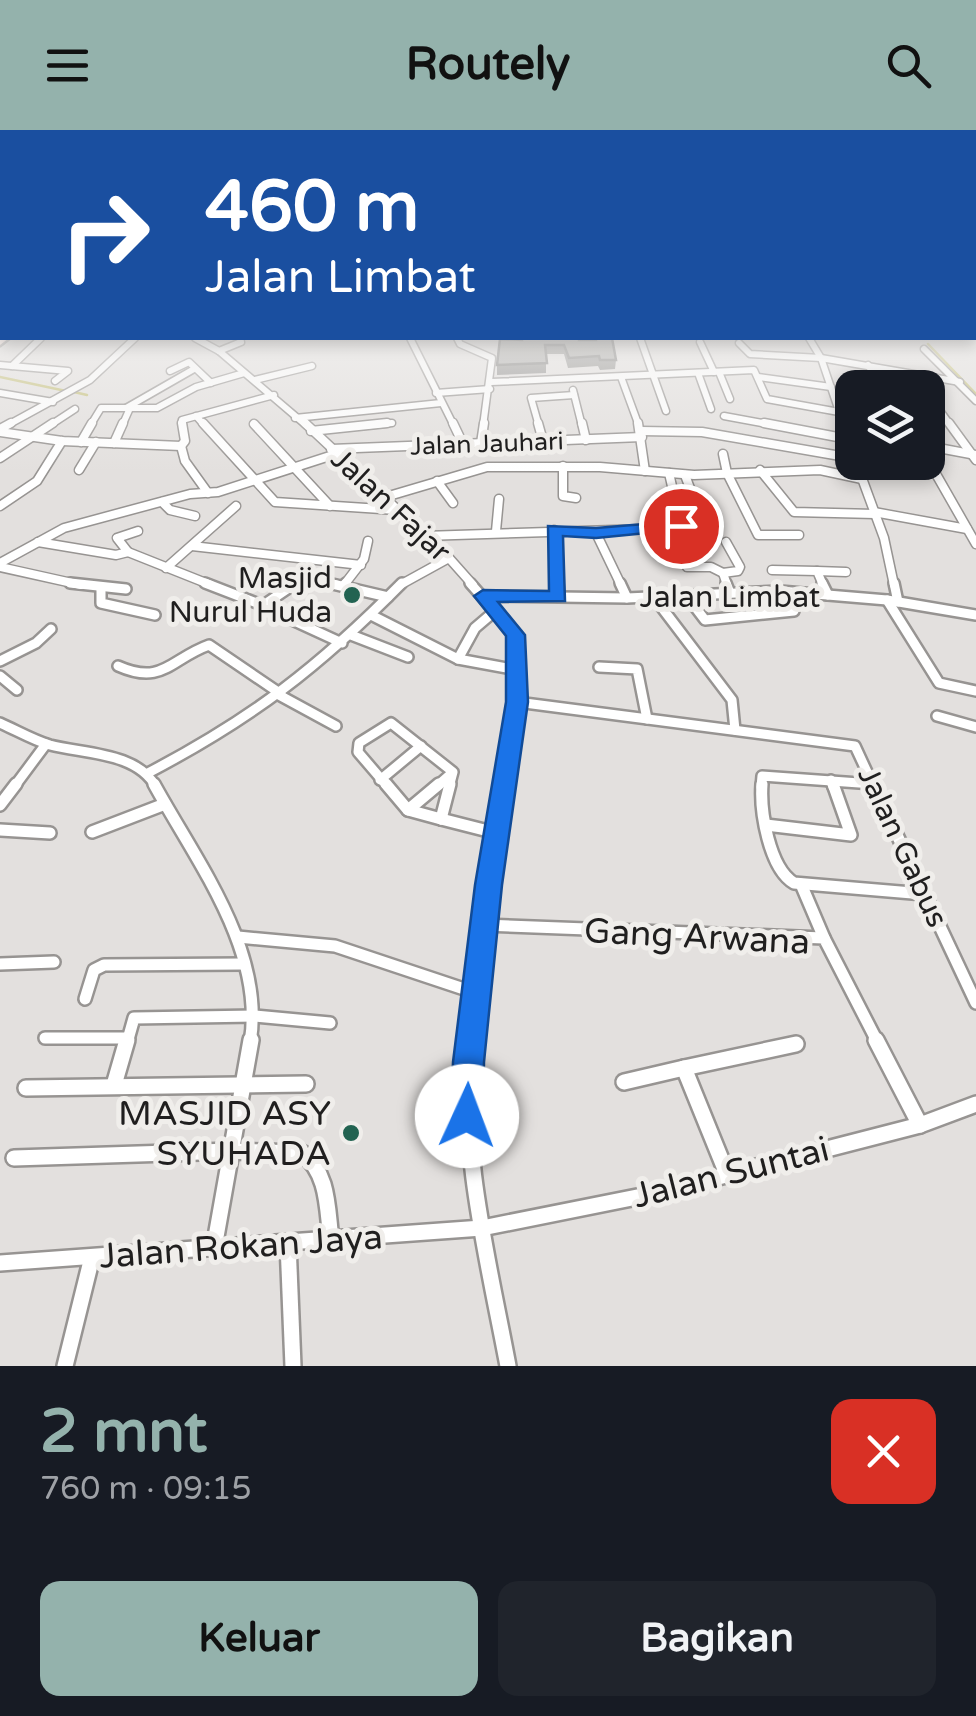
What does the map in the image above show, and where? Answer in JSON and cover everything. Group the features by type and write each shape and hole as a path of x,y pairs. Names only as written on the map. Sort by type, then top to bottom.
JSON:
{"street":[{"path":"12,366 22,357"},
{"path":"0,430 72,392 118,357"},
{"name":"Jalan Fajar","path":"225,357 274,395 449,558 516,635 517,702 484,925 467,1116 482,1228 508,1366"},
{"path":"419,357 463,444"},
{"path":"487,467 484,443 491,386 492,358 489,357"},
{"path":"647,357 666,412"},
{"path":"708,357 730,399"},
{"path":"798,357 896,370"},
{"path":"933,357 976,400"},
{"path":"821,358 835,400"},
{"path":"170,371 188,362 211,382"},
{"path":"0,365 68,371 54,381"},
{"path":"868,365 871,370"},
{"path":"255,380 312,366"},
{"path":"114,442 128,408 194,368"},
{"path":"436,393 570,379 752,370 769,400 835,411"},
{"path":"82,442 100,408 157,408 211,382 244,373"},
{"path":"698,373 711,410"},
{"path":"622,377 641,434 644,471"},
{"path":"758,377 831,388"},
{"path":"570,379 586,440"},
{"path":"945,379 960,382"},
{"path":"0,393 54,402"},
{"path":"181,446 185,441 182,420 274,395"},
{"path":"542,442 531,398 574,395"},
{"path":"356,396 361,411"},
{"path":"295,418 440,402"},
{"path":"0,458 75,409"},
{"path":"196,416 274,502 396,510"},
{"path":"724,416 835,437"},
{"path":"945,416 975,456"},
{"path":"254,424 330,506"},
{"path":"310,431 392,424"},
{"path":"0,430 62,441 181,446"},
{"path":"641,434 702,432 835,454"},
{"name":"Jalan Jauhari","path":"0,565 64,528 186,495 208,494 294,468 334,451 641,434"},
{"path":"0,506 37,481 62,441"},
{"path":"79,470 96,442"},
{"path":"181,446 185,462 208,494"},
{"path":"945,450 975,456"},
{"path":"723,454 758,535 798,535"},
{"path":"564,466 564,496 576,498"},
{"path":"382,498 487,467 564,466 685,475 820,470 835,475"},
{"path":"760,470 794,512 875,513 967,529"},
{"path":"424,536 496,531 596,533 680,527 669,473"},
{"path":"685,475 707,534"},
{"path":"862,480 875,513 892,601 939,683 976,691"},
{"path":"939,480 976,544"},
{"path":"438,481 453,504"},
{"path":"147,492 157,504 195,516"},
{"path":"170,510 186,495"},
{"path":"496,531 499,498"},
{"path":"166,568 236,506"},
{"path":"554,530 559,597"},
{"path":"138,531 117,539 128,552 346,639 408,657"},
{"path":"596,533 627,598"},
{"path":"343,586 370,550 368,540"},
{"path":"37,542 110,555 128,552"},
{"path":"676,548 687,567 711,567 723,573 740,570 726,542"},
{"path":"192,546 360,565"},
{"path":"148,773 224,733 280,695 416,572 449,558"},
{"path":"0,565 101,588 126,589"},
{"path":"772,570 846,572"},
{"path":"817,571 828,595"},
{"path":"723,573 730,593"},
{"path":"267,607 302,580 388,597"},
{"path":"101,588 101,603 155,615"},
{"name":"Jalan Limbat","path":"483,596 627,598 780,591 892,601 976,615"},
{"path":"686,595 705,620 794,611"},
{"path":"654,596 732,700 735,730"},
{"path":"458,660 479,623 495,611"},
{"path":"371,615 458,660 517,670"},
{"path":"0,661 36,642 51,629"},
{"path":"118,666 140,677 153,678 209,644 280,695 336,726"},
{"path":"599,667 637,669 647,719"},
{"path":"0,676 16,690"},
{"name":"Jalan Gabus","path":"517,702 855,746 976,1004"},
{"path":"937,716 976,728"},
{"path":"453,772 391,722 359,743 358,752 408,810 496,832"},
{"path":"0,723 46,744 124,761 148,773 238,938 254,1016 214,1248"},
{"path":"0,805 46,744"},
{"path":"380,780 421,746"},
{"path":"441,819 453,772"},
{"path":"408,810 453,772"},
{"path":"873,784 765,774 760,809 784,877 801,884 924,894"},
{"path":"766,825 851,834 830,780"},
{"path":"92,832 166,804"},
{"path":"0,830 50,833"},
{"path":"801,884 824,938"},
{"name":"Gang Arwana","path":"484,925 824,938 920,1125"},
{"path":"238,938 335,946 476,993"},
{"path":"0,964 54,962"},
{"path":"85,1000 94,970 104,964 243,964"},
{"path":"114,1085 134,1018 254,1016 330,1022"},
{"path":"45,1038 128,1038"},
{"path":"624,1082 796,1044"},
{"path":"684,1068 727,1174"},
{"path":"26,1088 306,1084"},
{"name":"Jalan Suntai","path":"482,1228 727,1174 920,1125 976,1104"},
{"path":"14,1158 231,1150 302,1153 312,1158 321,1175 331,1239"},
{"name":"Jalan Rokan Jaya","path":"0,1262 482,1228"},
{"path":"288,1243 293,1366"},
{"path":"65,1366 92,1256"}],"building":[{"path":"498,357 546,357 547,363 497,365"}],"waterway":[{"path":"940,357 976,394"},
{"path":"0,377 66,391"},
{"path":"74,392 87,395"}],"place":[{"name":"Masjid Nurul Huda","path":"352,595"},
{"name":"MASJID ASY SYUHADA","path":"351,1133"}],"route":[{"path":"467,1116 468,1062 488,885 517,702 516,635 483,596 559,597 554,530 596,533 681,526"}]}
